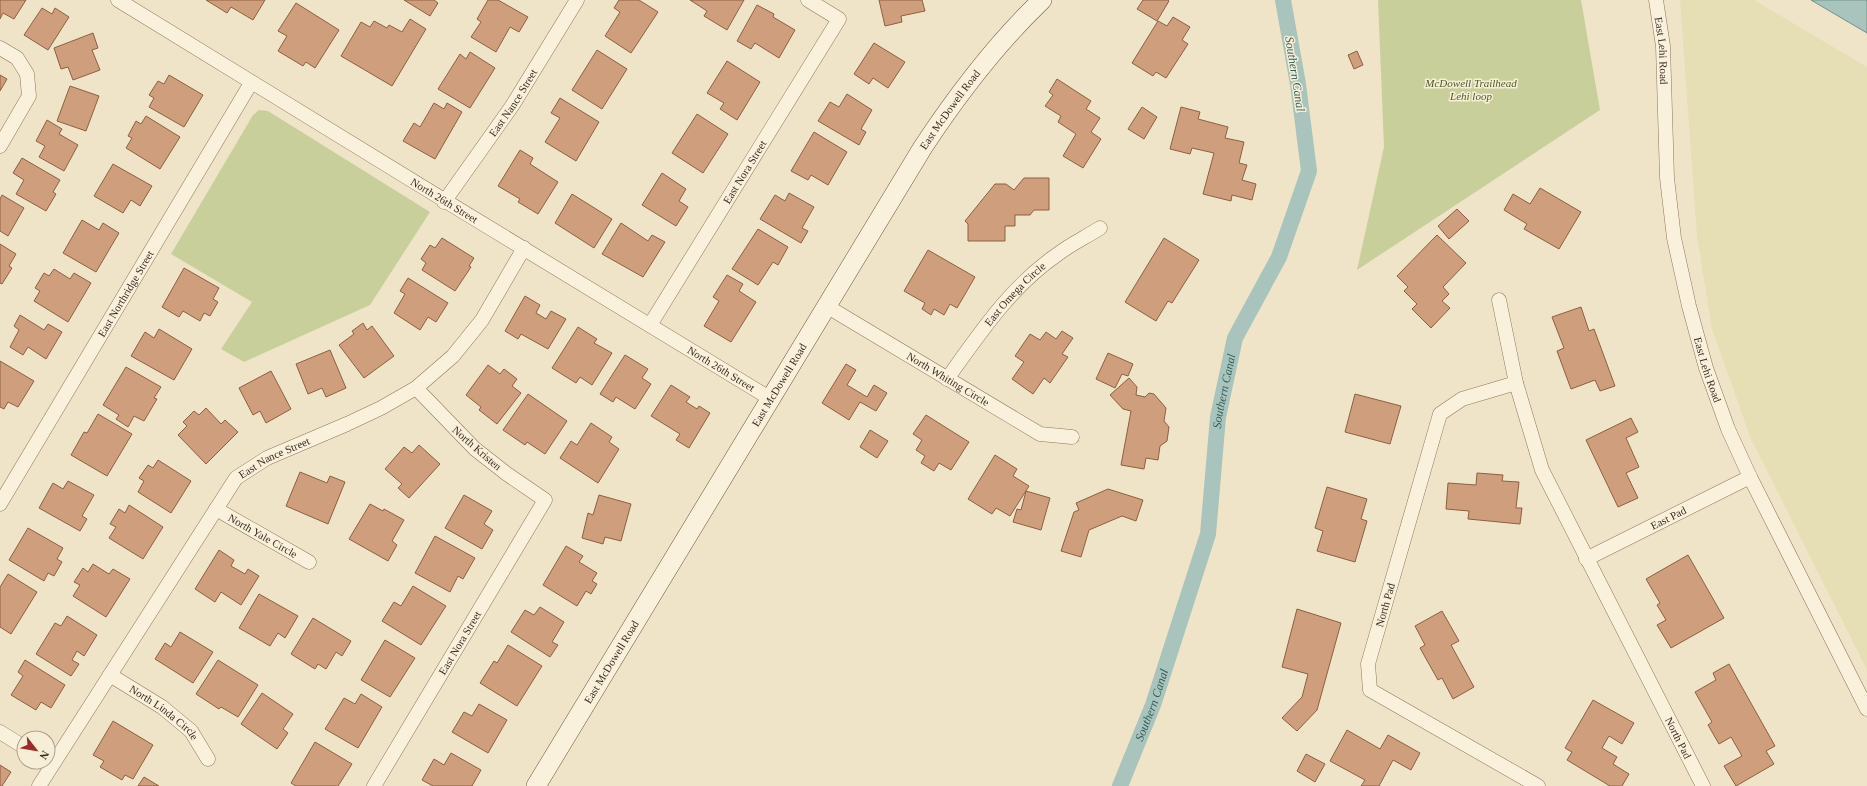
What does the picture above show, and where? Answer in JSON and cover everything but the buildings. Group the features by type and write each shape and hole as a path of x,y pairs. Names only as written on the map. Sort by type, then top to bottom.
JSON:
{"main road":[{"name":"East McDowell Road","path":"536,786 923,147 950,106 1003,41 1042,0"}],"street":[{"name":"North 26th Street","path":"118,0 444,202 524,248 771,399"},
{"name":"East Nance Street","path":"444,202 512,106 577,0"},
{"name":"East Nora Street","path":"650,325 839,19 808,0"},
{"name":"East Lehi Road","path":"1656,0 1662,46 1667,178 1674,238 1689,306 1706,368 1728,429 1750,477 1867,709"},
{"path":"0,48 17,58 27,74 29,96 0,146"},
{"name":"East Northridge Street","path":"0,504 251,83"},
{"name":"East Omega Circle","path":"947,379 991,318 1025,281 1058,254 1100,228"},
{"name":"East Nance Street","path":"56,754 110,674 236,478 267,458 354,421 416,388 453,356 482,320 524,248"},
{"name":"North Pad","path":"1499,300 1516,383 1542,470 1702,786"},
{"name":"North Whiting Circle","path":"828,306 1040,434 1072,437"},
{"name":"North Pad","path":"1516,383 1462,399 1440,414 1368,664 1370,690 1538,786"},
{"name":"North Kristen","path":"416,388 475,449 507,474 545,500"},
{"name":"East Pad","path":"1586,559 1750,477"},
{"name":"East Nora Street","path":"374,786 545,500"},
{"name":"North Yale Circle","path":"216,509 309,562"},
{"name":"North Linda Circle","path":"110,674 162,707 191,731 208,759"},
{"path":"0,732 16,742"},
{"name":"East Nance Street","path":"39,786 47,770"}],"shaded area":[{"path":"1680,0 1754,0 1867,67 1867,670 1751,439 1712,329 1697,236"}],"green space":[{"name":"McDowell Trailhead Lehi loop","path":"1378,0 1581,0 1600,110 1357,270 1384,147"},
{"path":"259,110 268,111 430,212 370,305 244,362 221,349 252,302 171,254 253,115"}],"water":[{"path":"1811,0 1867,0 1867,33"}],"waterway":[{"name":"Southern Canal","path":"1120,786 1153,705 1208,534 1218,417 1235,338 1279,257 1309,171 1298,84 1283,0"}]}
